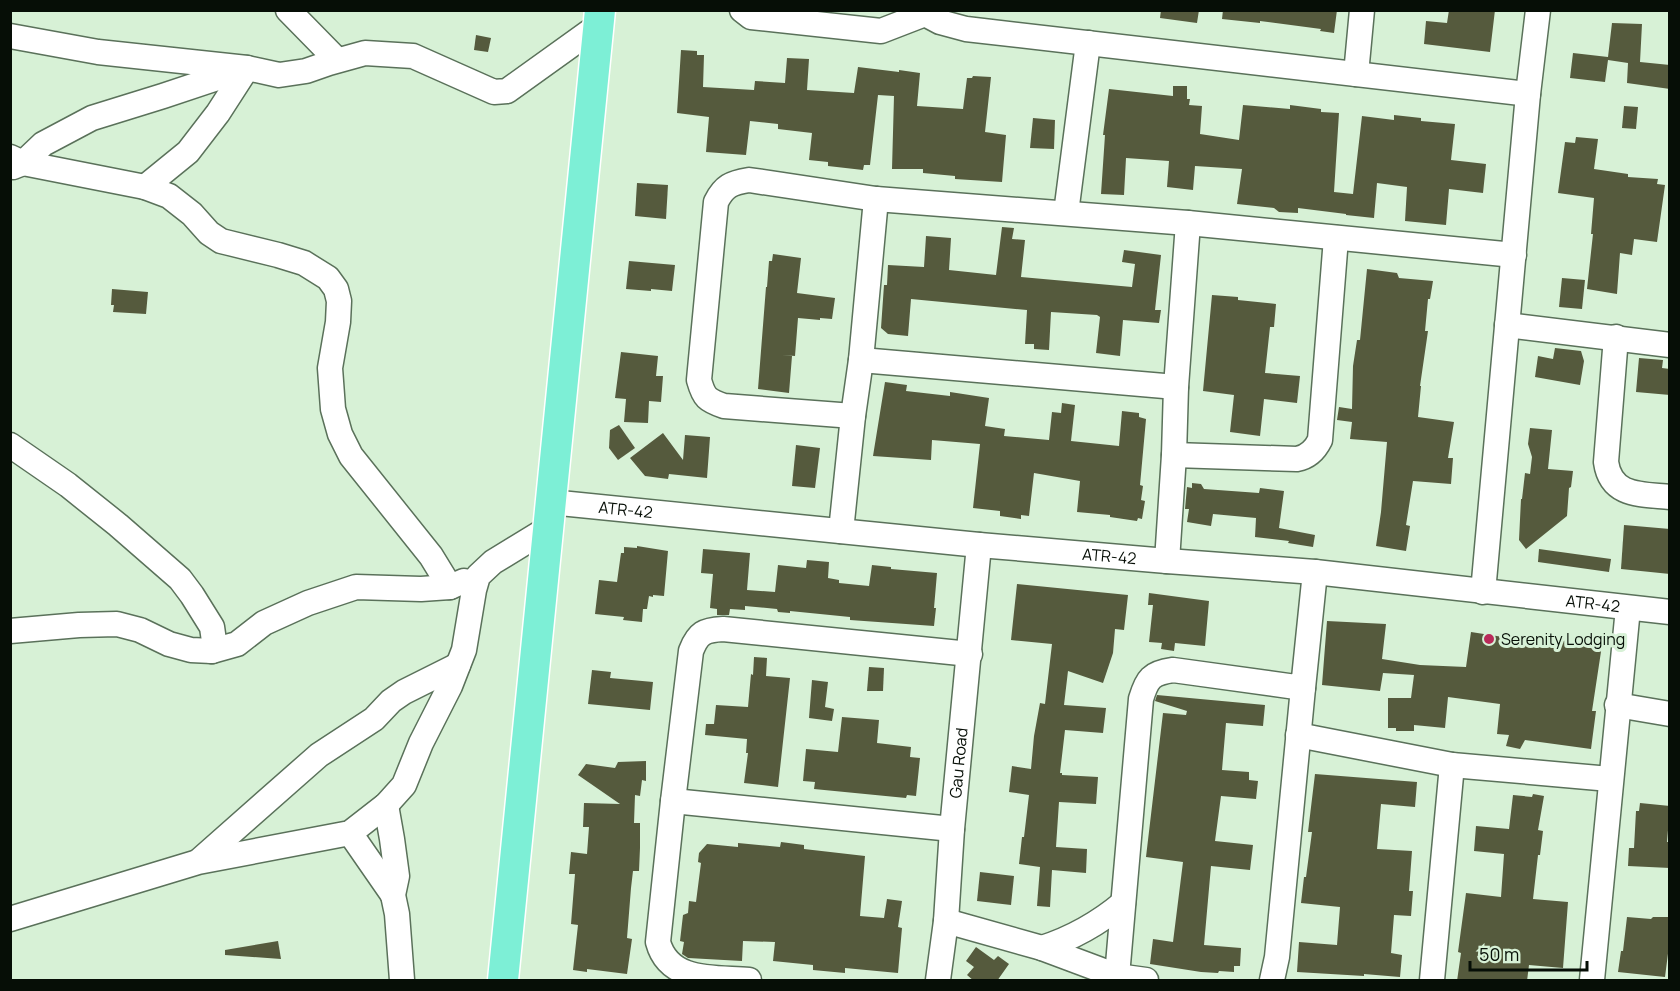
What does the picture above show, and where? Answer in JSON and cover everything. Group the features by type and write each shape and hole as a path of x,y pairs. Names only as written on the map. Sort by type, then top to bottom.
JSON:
{"main road":[{"path":"503,981 599,18"}],"street":[{"path":"288,10 337,60"},
{"path":"742,10 751,17 880,31 924,12 940,22 966,29 1528,94"},
{"path":"1356,74 1362,10"},
{"path":"1483,591 1528,94 1538,10"},
{"path":"10,36 98,52 247,68 279,75 306,71 365,52 413,57 494,92 507,91 599,18"},
{"path":"1066,213 1088,43"},
{"path":"15,163 43,144 92,118 247,68"},
{"path":"145,187 188,152 218,113 247,68"},
{"path":"15,163 145,187 169,196 192,214 209,233 221,241 304,263 328,278 336,289 339,302 330,368 333,409 340,434 351,456 431,556 450,587"},
{"path":"853,416 724,406 704,396 699,380 716,202 721,191 733,183 749,180 876,199 1188,223 1514,255"},
{"path":"841,531 861,360 876,199"},
{"path":"1167,561 1176,387 1188,223"},
{"path":"1174,455 1297,459 1304,458 1316,447 1320,440 1336,238"},
{"path":"1507,325 1670,345"},
{"path":"1616,337 1607,472 1619,488 1628,493 1670,497"},
{"path":"861,360 1176,387"},
{"path":"10,445 68,484 180,579 212,627 214,641 212,651"},
{"path":"10,631 117,624 140,630 169,644 191,650 212,651 237,644 264,623 308,603 356,587 421,589 450,587 478,576 548,515"},
{"name":"ATR-42","path":"548,515 841,531 979,545 1315,572 1670,612"},
{"name":"Gau Road","path":"938,981 946,921 952,829 979,545"},
{"path":"1272,981 1277,957 1315,572"},
{"path":"10,919 198,862 350,832 386,805 404,785 421,743 450,686 464,650 478,576"},
{"path":"1592,981 1628,608"},
{"path":"749,981 690,975 680,971 662,954 658,942 691,651 696,638 711,630 723,629 970,654"},
{"path":"198,862 319,755 374,719 391,701 404,692 458,665"},
{"path":"1117,976 1141,699 1146,684 1154,676 1173,670 1304,688"},
{"path":"1617,705 1670,714"},
{"path":"1298,735 1452,765 1610,778"},
{"path":"1432,981 1452,765"},
{"path":"673,801 952,829"},
{"path":"386,805 397,876 393,895"},
{"path":"350,832 393,895 397,914 402,981"},
{"path":"1042,948 1087,929 1106,918 1123,903"},
{"path":"946,921 1042,948 1117,976 1146,981"}],"building":[{"path":"1161,10 1199,10 1197,23 1160,18"},
{"path":"1223,10 1337,10 1334,33 1320,31 1321,29 1260,21 1260,23 1222,19"},
{"path":"1449,10 1495,10 1490,52 1424,44 1426,21 1447,23"},
{"path":"1612,23 1642,24 1640,62 1670,65 1670,89 1627,83 1628,63 1608,60 1605,82 1570,78 1573,53 1608,57"},
{"path":"476,35 491,38 488,52 474,50"},
{"path":"681,50 697,51 697,55 704,55 703,87 754,90 755,81 785,83 787,58 809,59 807,90 854,93 858,67 920,73 917,106 963,109 967,78 991,77 985,132 1006,135 1002,182 955,179 955,176 923,173 923,169 892,169 894,96 878,95 870,165 864,165 863,170 828,166 828,162 809,160 812,133 778,129 778,124 750,121 746,155 706,152 709,117 677,113"},
{"path":"1173,86 1187,86 1189,105 1202,106 1200,134 1239,140 1243,105 1290,109 1290,105 1321,109 1321,112 1339,113 1334,192 1353,194 1362,116 1394,120 1394,115 1421,118 1421,121 1455,124 1451,160 1486,164 1483,193 1449,189 1446,225 1405,221 1407,187 1377,183 1374,218 1298,208 1298,213 1279,212 1274,208 1237,204 1242,169 1195,166 1193,190 1167,187 1169,161 1126,158 1124,195 1101,194 1105,135 1103,135 1109,89 1173,96"},
{"path":"1624,106 1638,107 1636,129 1622,128"},
{"path":"1033,118 1055,120 1054,149 1030,148"},
{"path":"1576,137 1598,139 1594,169 1628,174 1628,177 1658,179 1657,184 1665,185 1657,242 1634,239 1632,255 1620,253 1617,294 1587,289 1594,198 1558,193 1565,142 1575,143"},
{"path":"637,183 668,185 666,219 635,216"},
{"path":"1002,227 1014,228 1012,239 1025,240 1021,277 1132,287 1135,264 1122,262 1124,250 1161,255 1155,310 1161,310 1159,323 1123,320 1120,356 1096,353 1100,317 1097,315 1051,312 1049,350 1034,349 1034,344 1025,344 1027,310 911,299 908,336 888,334 881,328 888,265 924,267 926,236 951,238 949,270 996,275"},
{"path":"773,254 801,258 797,293 835,298 832,319 798,318 795,356 782,355 792,356 789,393 758,389 766,287 769,261 772,261"},
{"path":"629,261 675,265 672,291 626,289"},
{"path":"1367,269 1397,273 1399,278 1433,281 1430,299 1428,299 1425,331 1428,331 1418,417 1454,422 1448,458 1453,458 1451,484 1413,481 1406,525 1410,526 1406,551 1376,546 1387,442 1350,439 1352,422 1337,420 1339,407 1352,409 1353,366 1357,340 1360,340"},
{"path":"1562,278 1585,280 1582,309 1559,307"},
{"path":"112,289 148,292 146,314 113,312"},
{"path":"1212,295 1276,304 1274,327 1270,327 1265,373 1300,376 1297,403 1264,399 1260,436 1230,432 1234,395 1203,391"},
{"path":"1555,348 1581,351 1584,361 1580,385 1535,377 1538,356 1553,359"},
{"path":"621,352 658,356 656,376 663,376 661,402 649,401 648,423 624,422 626,399 615,398"},
{"path":"1639,358 1663,360 1662,368 1670,369 1670,395 1636,392"},
{"path":"885,382 907,385 906,391 950,396 950,392 989,398 985,426 1005,429 1004,436 1049,440 1052,412 1061,413 1062,403 1075,405 1071,441 1119,446 1122,411 1139,413 1139,417 1146,419 1140,485 1143,486 1141,500 1145,501 1142,519 1138,518 1137,521 1110,517 1110,515 1077,512 1080,481 1034,473 1029,516 1021,515 1021,519 1000,516 1000,511 973,508 980,444 932,440 931,460 873,456"},
{"path":"619,425 635,448 618,460 609,448 610,430"},
{"path":"1530,428 1552,430 1548,469 1573,471 1567,516 1526,549 1519,540 1525,473 1530,474 1532,457 1528,444"},
{"path":"663,433 683,460 685,435 710,437 707,478 669,474 668,479 645,476 630,458"},
{"path":"796,445 820,448 815,488 792,486"},
{"path":"1192,483 1201,484 1204,489 1259,493 1260,488 1284,491 1279,528 1315,535 1313,547 1288,543 1289,541 1255,537 1256,518 1213,514 1211,526 1187,522 1189,509 1185,509 1187,487 1192,488"},
{"path":"1624,525 1670,529 1670,574 1621,569"},
{"path":"637,546 668,551 664,596 649,596 647,609 643,609 642,622 623,620 624,617 595,614 599,580 617,582 624,547 637,548"},
{"path":"703,549 750,553 747,590 775,592 778,565 806,568 807,560 829,562 828,578 839,580 839,583 869,586 872,565 937,573 934,626 850,620 850,617 790,611 790,613 778,612 777,609 745,606 745,610 730,609 729,615 717,615 717,609 710,608 713,574 701,573"},
{"path":"1539,549 1611,559 1609,572 1538,562"},
{"path":"1017,584 1128,595 1124,630 1115,629 1113,653 1103,683 1068,671 1064,705 1106,708 1103,733 1065,730 1060,773 1098,777 1096,804 1059,802 1056,847 1087,849 1086,873 1052,870 1050,907 1037,906 1040,867 1019,864 1029,795 1009,792 1012,766 1031,769 1040,703 1045,704 1052,644 1011,640"},
{"path":"1149,593 1209,601 1205,646 1175,643 1174,651 1161,649 1162,643 1149,642 1153,605 1148,605"},
{"path":"1327,621 1386,624 1382,659 1420,665 1466,667 1471,632 1503,637 1503,635 1523,636 1602,645 1592,711 1596,711 1591,749 1525,740 1520,749 1506,746 1509,735 1497,734 1500,704 1448,697 1445,728 1414,725 1414,731 1396,731 1396,728 1388,728 1388,698 1411,698 1414,675 1383,673 1380,691 1322,685"},
{"path":"754,657 767,658 766,676 790,678 778,787 744,783 748,753 746,753 747,739 705,735 706,724 714,724 716,705 748,707"},
{"path":"869,667 884,668 883,691 867,691"},
{"path":"592,670 611,672 610,678 653,682 650,710 588,704"},
{"path":"812,680 828,682 825,707 834,709 832,721 809,718"},
{"path":"1157,695 1265,705 1263,726 1226,723 1222,770 1249,772 1249,780 1258,781 1256,799 1221,796 1215,841 1253,845 1250,870 1211,866 1204,945 1241,948 1240,966 1234,966 1234,972 1201,972 1150,964 1153,939 1173,942 1183,862 1146,857 1163,713 1186,715 1187,711 1155,701"},
{"path":"842,717 879,720 877,743 911,747 910,757 920,758 916,796 907,795 906,798 814,789 815,782 803,781 806,749 838,752"},
{"path":"646,761 646,781 642,780 640,796 635,795 634,823 640,823 639,871 633,871 631,888 627,938 632,939 627,974 587,969 587,972 573,970 578,925 571,924 575,874 569,874 571,852 587,854 589,827 583,827 584,803 620,804 578,775 586,764 615,768 618,762"},
{"path":"1315,774 1417,782 1415,807 1381,804 1377,849 1412,851 1409,891 1413,891 1411,916 1394,915 1391,953 1402,955 1400,977 1297,972 1299,942 1337,945 1340,907 1301,903 1312,832 1308,832"},
{"path":"1533,794 1544,796 1538,830 1543,831 1533,899 1568,902 1563,968 1529,965 1527,981 1457,981 1461,953 1458,952 1466,893 1501,897 1504,854 1474,851 1476,826 1509,829 1513,795 1532,797"},
{"path":"1640,803 1670,806 1667,842 1670,842 1670,868 1628,866 1629,848 1634,848 1636,811 1639,811"},
{"path":"781,842 804,845 804,849 865,856 860,916 884,918 887,899 902,901 898,927 902,928 898,973 845,968 845,973 813,970 813,965 773,961 775,942 743,941 742,961 688,958 682,954 684,942 680,941 683,915 688,913 689,901 696,902 701,863 698,862 699,853 707,844 738,847 738,843 780,847"},
{"path":"980,872 1014,876 1011,905 977,901"},
{"path":"1627,917 1651,919 1670,917 1665,977 1618,972"},
{"path":"278,941 281,959 225,955 225,950"},
{"path":"976,947 994,960 998,956 1009,964 997,981 974,981 967,975 974,967 966,961"}],"place":[{"name":"Serenity Lodging","path":"1489,639"}]}
